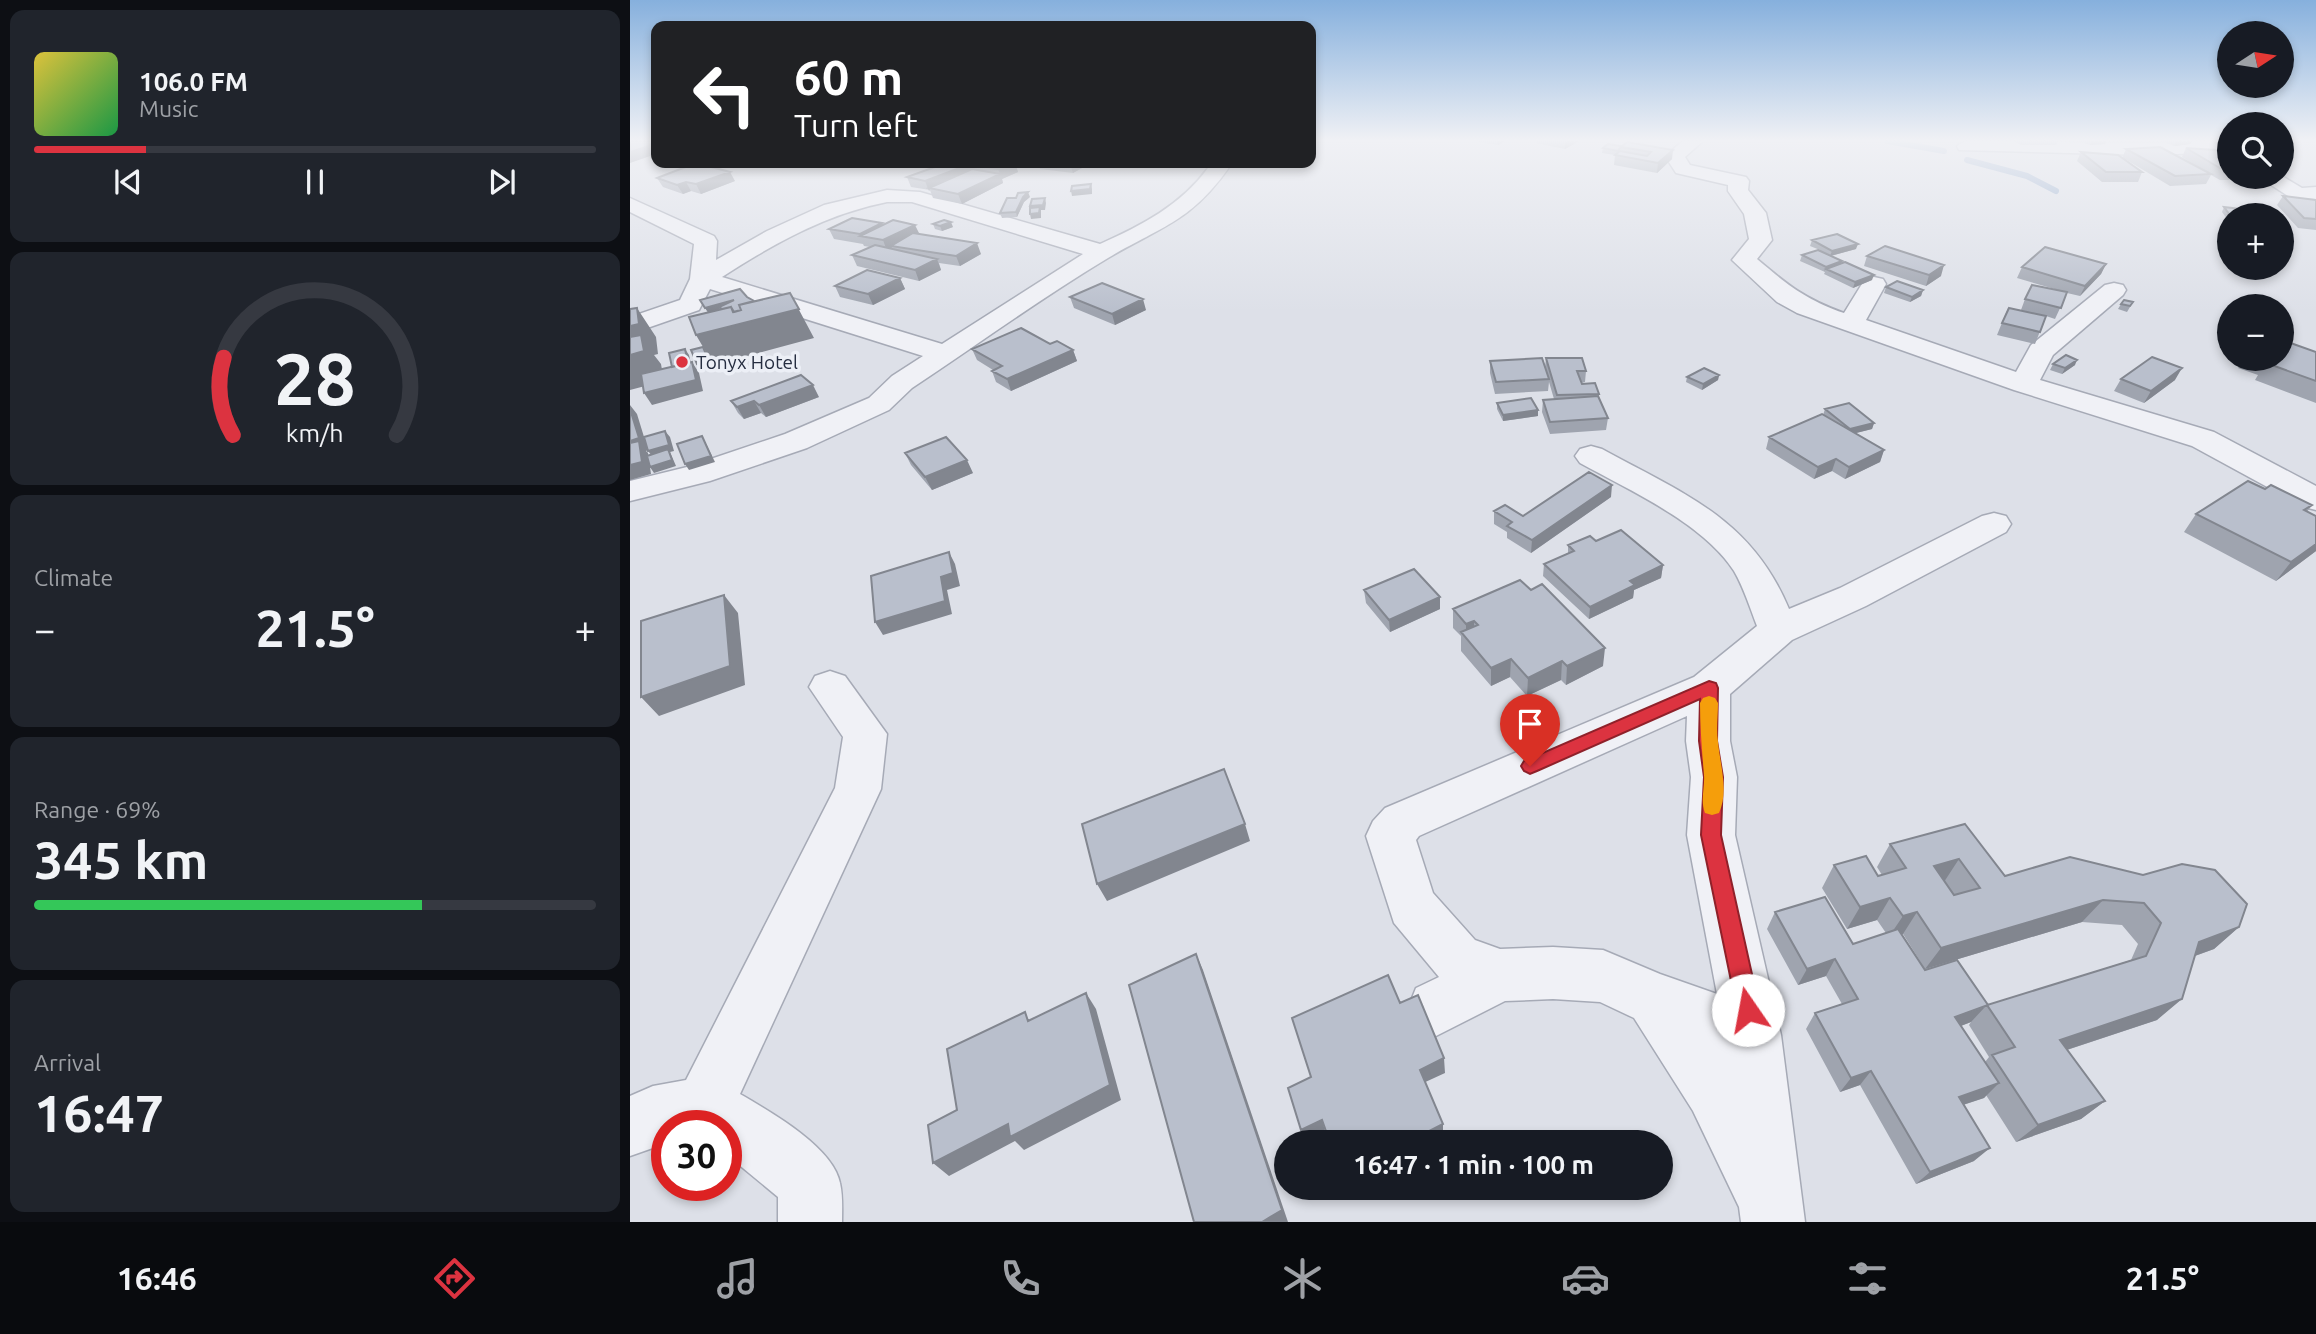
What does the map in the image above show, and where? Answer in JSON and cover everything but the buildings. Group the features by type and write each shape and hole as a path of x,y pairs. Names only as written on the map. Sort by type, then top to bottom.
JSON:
{"street":[{"path":"702,279 754,246 817,215 876,198"},
{"path":"917,198 1102,252"},
{"path":"630,491 757,456 836,425 879,404 902,382 945,354 1102,252 1144,233 1196,198"},
{"path":"1743,198 1755,214 1761,240 1744,260 1786,297 1806,308 2024,384 2203,439 2316,499"},
{"path":"630,204 706,241 702,279 690,305 630,326"},
{"path":"702,279 945,354"},
{"path":"1850,325 1874,284"},
{"path":"2024,384 2041,351 2114,290"},
{"path":"1591,456 1714,529 1740,554 1761,588 1778,630"},
{"path":"1753,1035 1653,999 1604,976 1553,973 1500,975 1457,959 1412,906 1390,836 1402,822 1709,688 1778,630 1853,597 1994,524"},
{"path":"705,1106 858,789 864,734 830,687"},
{"path":"1709,688 1708,741 1714,777 1711,835 1753,1035 1772,1213"},
{"path":"1436,1008 1500,975"},
{"path":"1653,999 1714,1090 1772,1213"},
{"path":"630,1126 653,1116 705,1106 756,1137 809,1183 810,1222"}],"slow traffic":[{"path":"1709,703 1708,741 1714,777 1712,807"}],"place":[{"name":"Tonyx Hotel","path":"682,362"}],"route":[{"path":"1530,766 1709,688 1708,741 1714,777 1711,835 1748,1010"}]}
